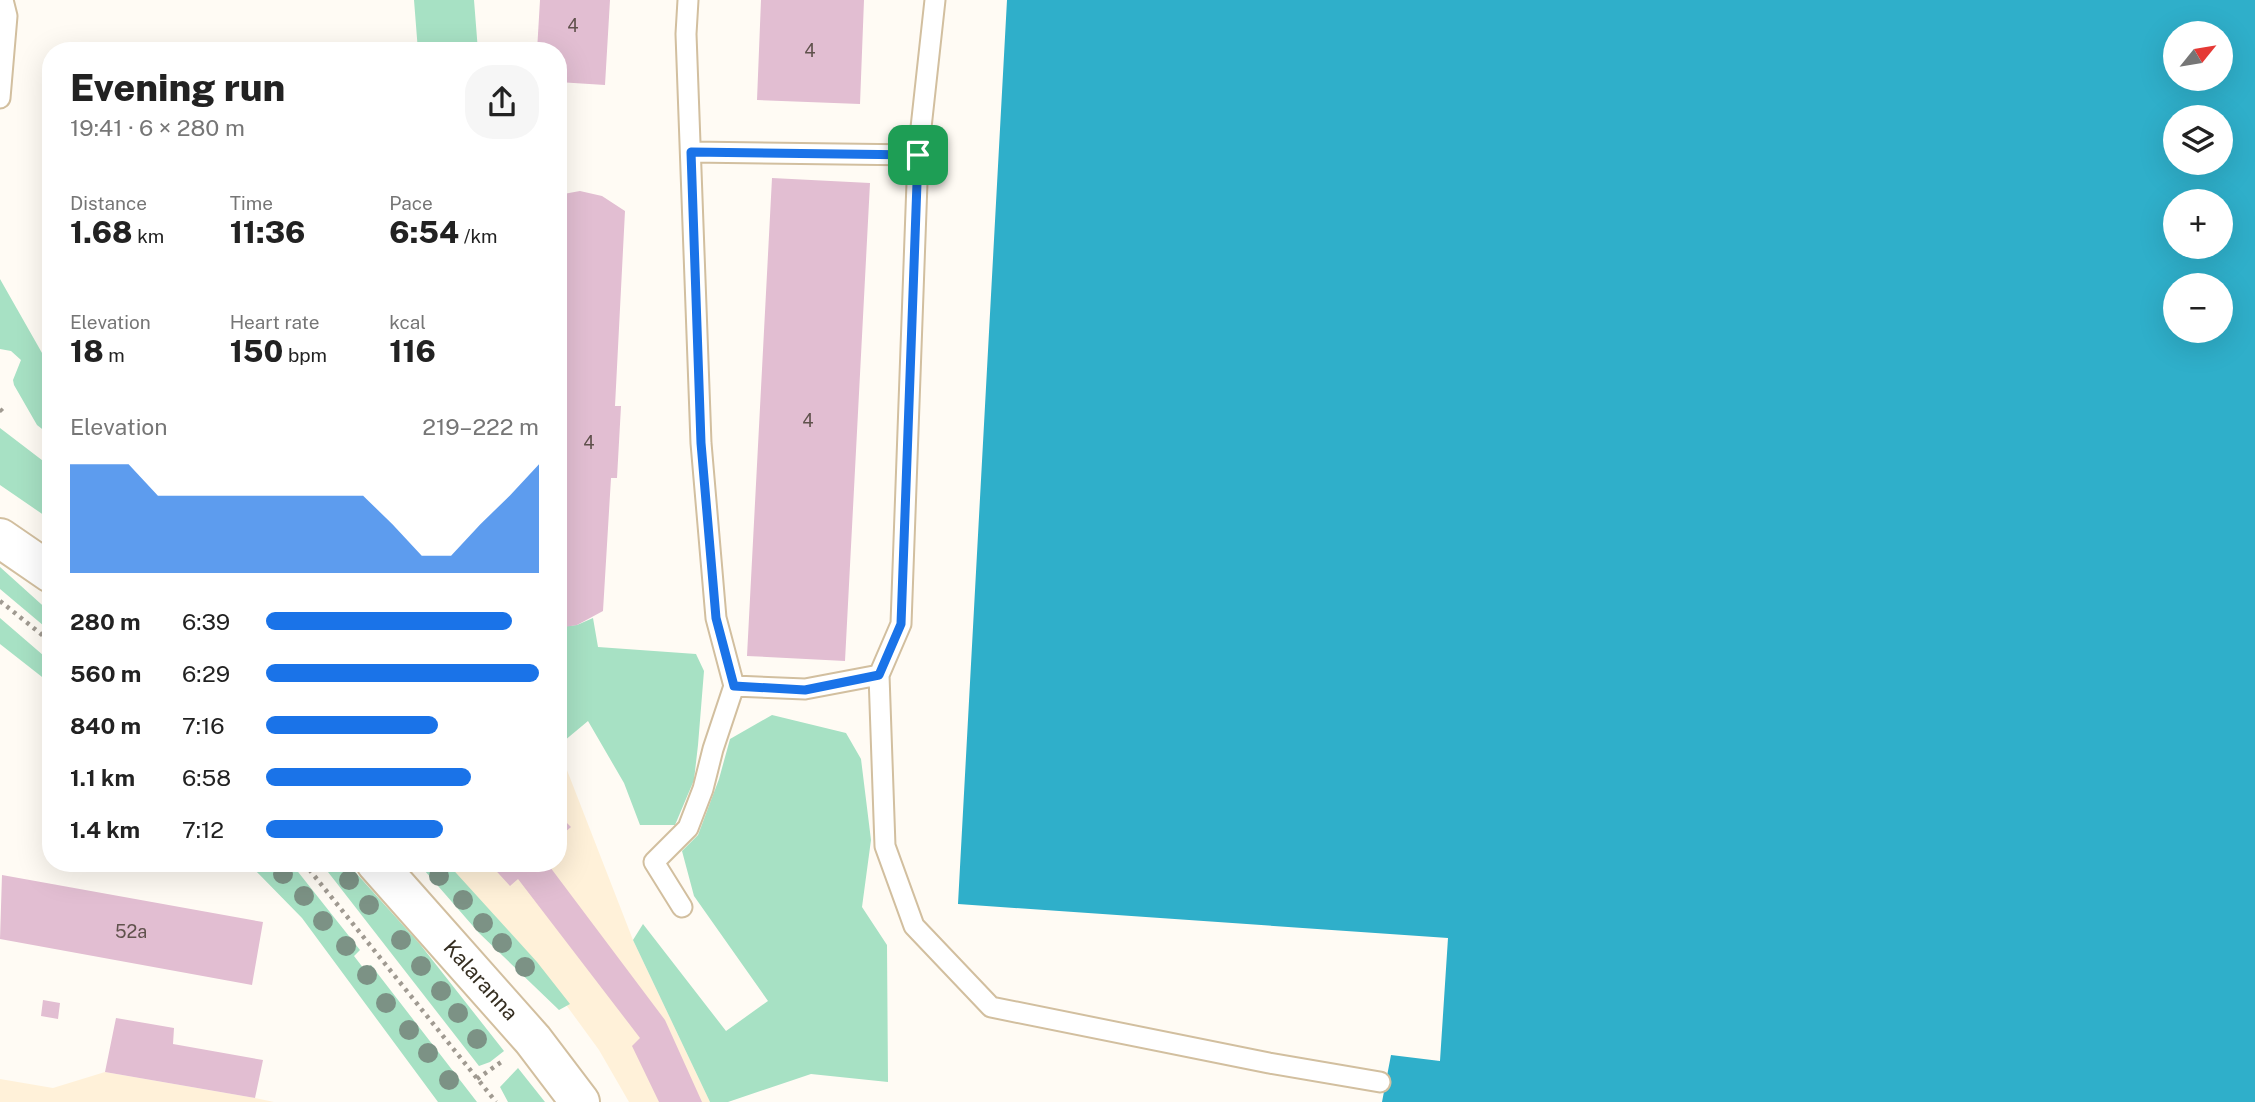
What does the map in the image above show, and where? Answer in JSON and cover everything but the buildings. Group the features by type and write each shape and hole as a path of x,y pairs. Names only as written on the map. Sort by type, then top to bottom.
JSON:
{"street":[{"path":"0,538 42,566"},
{"name":"Kalaranna","path":"384,872 533,1040 580,1102"}],"lane":[{"path":"0,98 7,16 3,0"},
{"path":"682,907 654,862 688,828 703,789 734,686 716,618 701,443 686,34 688,0"},
{"path":"935,0 918,155 901,624 879,675 885,846 914,926 991,1007 1269,1063 1380,1082"},
{"path":"691,152 918,155"},
{"path":"734,686 805,690 879,675"}],"path":[{"path":"0,601 42,635"},
{"path":"311,872 496,1102"}],"shaded area":[{"path":"567,770 633,940 710,1102 629,1102 599,1050 553,987 452,872 567,872"},
{"path":"105,1072 274,1102 0,1102 0,1079 53,1088"}],"green space":[{"path":"414,0 474,0 477,42 417,42"},
{"path":"0,279 42,353 42,429 37,425 14,385 13,380 21,360 11,351 0,349"},
{"path":"0,428 42,460 42,514 0,485"},
{"path":"0,567 42,605 42,624 0,589"},
{"path":"0,618 42,654 42,677 0,644"},
{"path":"593,618 598,647 696,654 704,671 694,780 675,825 640,825 624,783 588,721 567,738 567,626"},
{"path":"772,715 846,733 861,759 871,840 862,907 887,945 888,1082 811,1074 728,1102 710,1102 633,940 643,924 726,1031 768,1001 694,896 682,851 698,835 719,779 730,739"},
{"path":"257,872 298,872 360,950 354,956 364,969 371,965 477,1102 438,1102 302,918"},
{"path":"328,872 355,872 419,943 504,1051 490,1062 479,1066"},
{"path":"426,872 455,872 537,962 570,1004 559,1010 479,933"},
{"path":"518,1068 545,1102 508,1102 500,1087"}],"water":[{"path":"1007,0 2255,0 2255,1102 1382,1102 1391,1055 1440,1061 1448,938 958,904"}],"route":[{"path":"691,152 918,155 901,624 879,675 805,690 734,686 716,618 701,443 691,152"}]}
